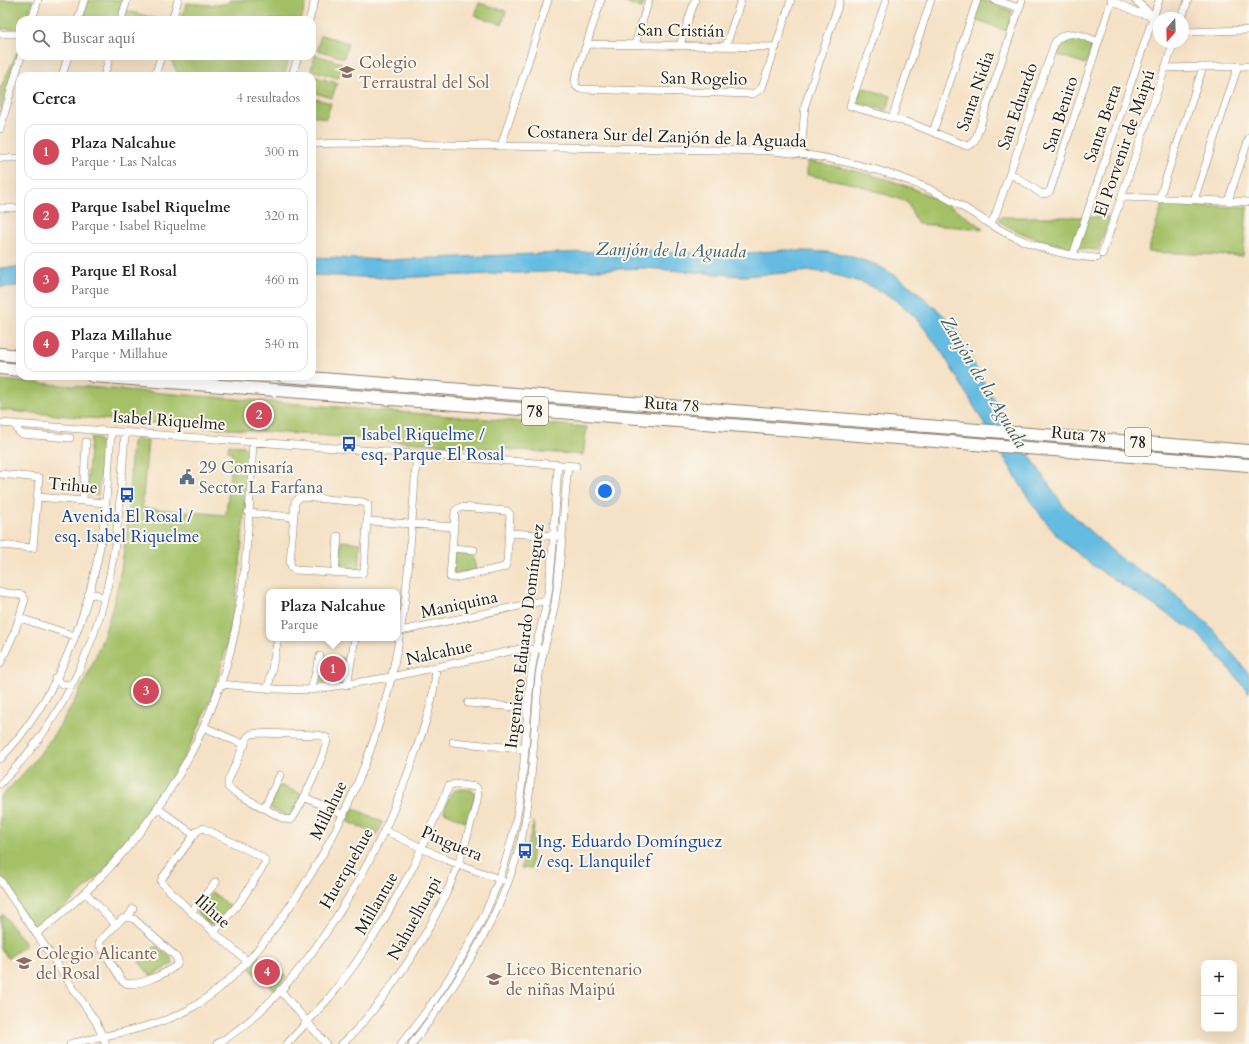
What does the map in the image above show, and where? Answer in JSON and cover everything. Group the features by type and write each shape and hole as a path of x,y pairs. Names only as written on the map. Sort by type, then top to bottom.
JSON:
{"highway":[{"path":"0,354 16,356"},
{"path":"0,368 16,370"},
{"name":"Ruta 78","path":"316,379 1249,451"},
{"name":"Ruta 78","path":"145,380 1249,465"}],"street":[{"path":"33,16 38,0"},
{"path":"79,16 84,0"},
{"path":"122,16 127,0"},
{"path":"173,16 178,0"},
{"path":"310,16 315,0"},
{"path":"501,146 548,0"},
{"path":"587,44 601,0"},
{"path":"635,44 649,0"},
{"path":"680,45 695,0"},
{"path":"726,46 741,0"},
{"name":"San Rogelio","path":"587,44 576,77 576,86 585,90 756,93 762,88 791,0"},
{"path":"801,154 805,105 840,0"},
{"name":"Santa Nidia","path":"886,0 850,106 933,132 964,145 970,145 975,140 1022,0"},
{"path":"892,118 931,0"},
{"name":"Santa Nidia","path":"933,132 977,0"},
{"path":"995,0 1010,2 1019,8"},
{"path":"1112,0 1136,12 1153,17"},
{"name":"San Benito","path":"1010,173 1042,194 1050,191 1112,0"},
{"path":"1135,0 1153,15"},
{"name":"Santa Berta","path":"1157,12 1159,0"},
{"path":"1184,12 1188,0"},
{"name":"Santa Berta","path":"1073,255 1153,27"},
{"path":"1189,32 1249,30"},
{"name":"San Eduardo","path":"990,224 995,216 1056,42 1063,36 1071,33 1098,42"},
{"path":"0,34 16,34"},
{"name":"San Cristián","path":"587,44 776,47"},
{"name":"El Porvenir de Maipú","path":"1099,256 1122,197 1172,48"},
{"path":"16,72 20,60"},
{"path":"63,72 67,60"},
{"path":"105,72 109,60"},
{"path":"156,72 161,60"},
{"path":"293,72 297,60"},
{"path":"1194,200 1238,66"},
{"path":"1165,68 1249,66"},
{"path":"1159,199 1203,67"},
{"path":"0,129 16,73"},
{"path":"1228,201 1249,138"},
{"name":"Costanera Sur del Zanjón de la Aguada","path":"316,144 773,151 801,154 854,164 898,176 952,201 990,224 1030,243 1073,255 1099,256"},
{"path":"0,158 16,158"},
{"path":"1122,197 1249,202"},
{"path":"0,208 16,208"},
{"name":"Isabel Riquelme","path":"0,423 576,466"},
{"path":"14,424 22,434 70,438"},
{"path":"0,759 23,732 55,678 75,636 88,595 99,549 106,503 110,431"},
{"path":"0,784 42,735 71,685 90,644 104,600 117,535 125,433"},
{"path":"36,934 86,893 126,851 159,808 186,765 204,727 220,684 239,610 253,441"},
{"path":"83,500 86,442"},
{"name":"Millahue","path":"400,636 416,454"},
{"name":"Ingeniero Eduardo Domínguez","path":"401,1044 427,1009 460,959 486,912 510,845 517,815 536,648 547,600 558,465"},
{"name":"Ingeniero Eduardo Domínguez","path":"412,1044 441,1004 466,965 492,919 508,882 520,844 528,805 540,674 555,603 568,466"},
{"path":"0,474 39,478 32,548 0,545"},
{"name":"Trihue","path":"38,497 106,503"},
{"path":"301,497 365,503 369,508 368,521 363,573 360,575 296,570 292,568 290,563 296,501 301,497"},
{"path":"458,508 508,512 511,516 510,533 507,564 503,567 451,578 449,575 455,511 458,508"},
{"path":"248,513 294,517"},
{"path":"368,521 454,527"},
{"path":"510,533 561,537"},
{"path":"335,573 338,536"},
{"path":"452,548 474,550"},
{"path":"0,592 24,596 20,618 0,664"},
{"path":"88,595 96,594 104,600"},
{"name":"Maniquina","path":"401,631 547,600"},
{"path":"20,618 75,636"},
{"path":"268,689 277,641"},
{"path":"347,684 354,641"},
{"name":"Millahue","path":"70,1044 156,1023 182,1013 214,993 247,961 296,898 317,865 344,815 373,742 391,677 399,641"},
{"name":"Nalcahue","path":"220,684 268,689 311,690 391,677 523,649 536,648 544,650"},
{"path":"311,690 320,656"},
{"name":"Huerquehue","path":"216,1044 251,1020 280,990 308,957 338,913 362,872 402,791 418,746 435,682 436,668"},
{"path":"55,678 62,684 71,685"},
{"path":"468,703 528,708"},
{"path":"204,727 245,745"},
{"path":"255,733 319,735 326,738 327,741 324,750 304,797 290,820 232,791 227,785 250,735 255,733"},
{"path":"453,742 524,749"},
{"path":"264,808 280,775"},
{"name":"Millantue","path":"287,1044 308,1022 345,978 372,940 396,900 423,848 449,786 455,784 474,786 478,789"},
{"name":"Nahuelhuapi","path":"342,1044 372,1011 410,957 442,905 472,822 478,789"},
{"path":"304,797 344,815"},
{"path":"159,808 194,835 201,828 206,828 265,861 264,866 251,886 214,932"},
{"name":"Pinguera","path":"384,830 458,864 508,882"},
{"name":"Ilihue","path":"194,835 161,882 191,912 247,961"},
{"path":"0,880 96,1022 106,1044"},
{"path":"191,912 216,882"},
{"path":"86,893 116,925"},
{"path":"128,917 134,919 174,955 178,960 177,965 145,981 131,984 125,983 99,946 100,940 116,925 128,917 133,909"},
{"path":"280,990 326,1044"}],"green space":[{"path":"0,0 33,0 28,16 16,16 16,29 0,29"},
{"path":"88,0 122,0 117,16 83,16"},
{"path":"230,0 307,0 302,16 182,16 186,3 211,5 226,4"},
{"path":"617,0 644,0 642,8"},
{"path":"982,0 1012,11 1007,31 972,19 979,1"},
{"path":"479,3 506,11 502,24 475,16"},
{"path":"125,10 146,16 123,16"},
{"path":"321,35 348,43 344,58 317,50"},
{"path":"1068,37 1074,37 1091,45 1086,64 1055,54 1060,42"},
{"path":"16,55 0,113 0,89"},
{"path":"316,55 342,63 338,78 311,70 314,60 316,60"},
{"path":"171,60 289,60 285,72 177,72"},
{"path":"316,77 337,83 332,98 316,93"},
{"path":"861,87 891,96 887,111 856,102"},
{"path":"316,99 331,103 326,119 316,116"},
{"path":"807,161 854,170 922,192 964,215 983,229 918,224 907,202 855,184 807,175"},
{"path":"1162,205 1247,207 1243,256 1148,252"},
{"path":"1000,217 1110,217 1098,250 1059,245 1034,238 1010,228 999,221"},
{"path":"0,380 587,427 583,455 123,421 0,410"},
{"path":"91,437 98,438 102,445 98,495 86,494"},
{"path":"136,439 148,440 142,508 226,515 232,452 228,451 229,445 244,446 248,455 241,557 233,617 224,657 212,696 196,734 177,771 155,806 131,839 104,870 70,902 34,928 0,876 0,797 23,774 62,722 93,663 105,632 114,601 124,554 132,442"},
{"path":"341,541 361,543 359,570 340,570"},
{"path":"454,551 472,552 476,570 454,575"},
{"path":"323,656 349,659 344,680 317,684 316,681"},
{"path":"279,785 302,794 291,816 288,817 272,809 270,806"},
{"path":"457,789 472,790 475,794 469,823 444,812 451,793"},
{"path":"353,808 383,822 377,835 347,821"},
{"path":"534,822 531,869 521,868"},
{"path":"212,892 231,907 223,918 214,925 207,922 197,912 198,908"},
{"path":"3,914 26,945 8,958 0,948 0,917"},
{"path":"156,946 171,958 173,964 151,976 139,962"},
{"path":"258,956 271,967 274,966 286,976 274,990 248,967"}],"water":[{"path":"634,250 729,255 784,250 843,254 877,265 914,289 953,324 983,381 1019,440 1064,507 1106,546 1126,562 1171,590 1209,625 1249,674 1249,693 1198,634 1089,563 1058,537 1030,501 943,354 924,328 916,318 895,299 864,283 828,273 812,271 743,276 645,268 389,278 316,275 316,257 385,260"},
{"path":"16,267 16,286 0,287 0,268"}],"place":[{"name":"Colegio Terraustral del Sol","path":"347,72"},
{"name":"Parque Isabel Riquelme","path":"259,415"},
{"name":"Isabel Riquelme / esq. Parque El Rosal","path":"349,444"},
{"name":"29 Comisaría Sector La Farfana","path":"187,477"},
{"name":"Avenida El Rosal / esq. Isabel Riquelme","path":"127,495"},
{"name":"Plaza Nalcahue","path":"333,669"},
{"name":"Parque El Rosal","path":"146,691"},
{"name":"Ing. Eduardo Domínguez / esq. Llanquilef","path":"525,851"},
{"name":"Colegio Alicante del Rosal","path":"24,963"},
{"name":"Plaza Millahue","path":"267,972"},
{"name":"Liceo Bicentenario de niñas Maipú","path":"494,979"}],"water label":[{"name":"Zanjón de la Aguada","path":"671,250"},
{"name":"Zanjón de la Aguada","path":"984,382"}]}
